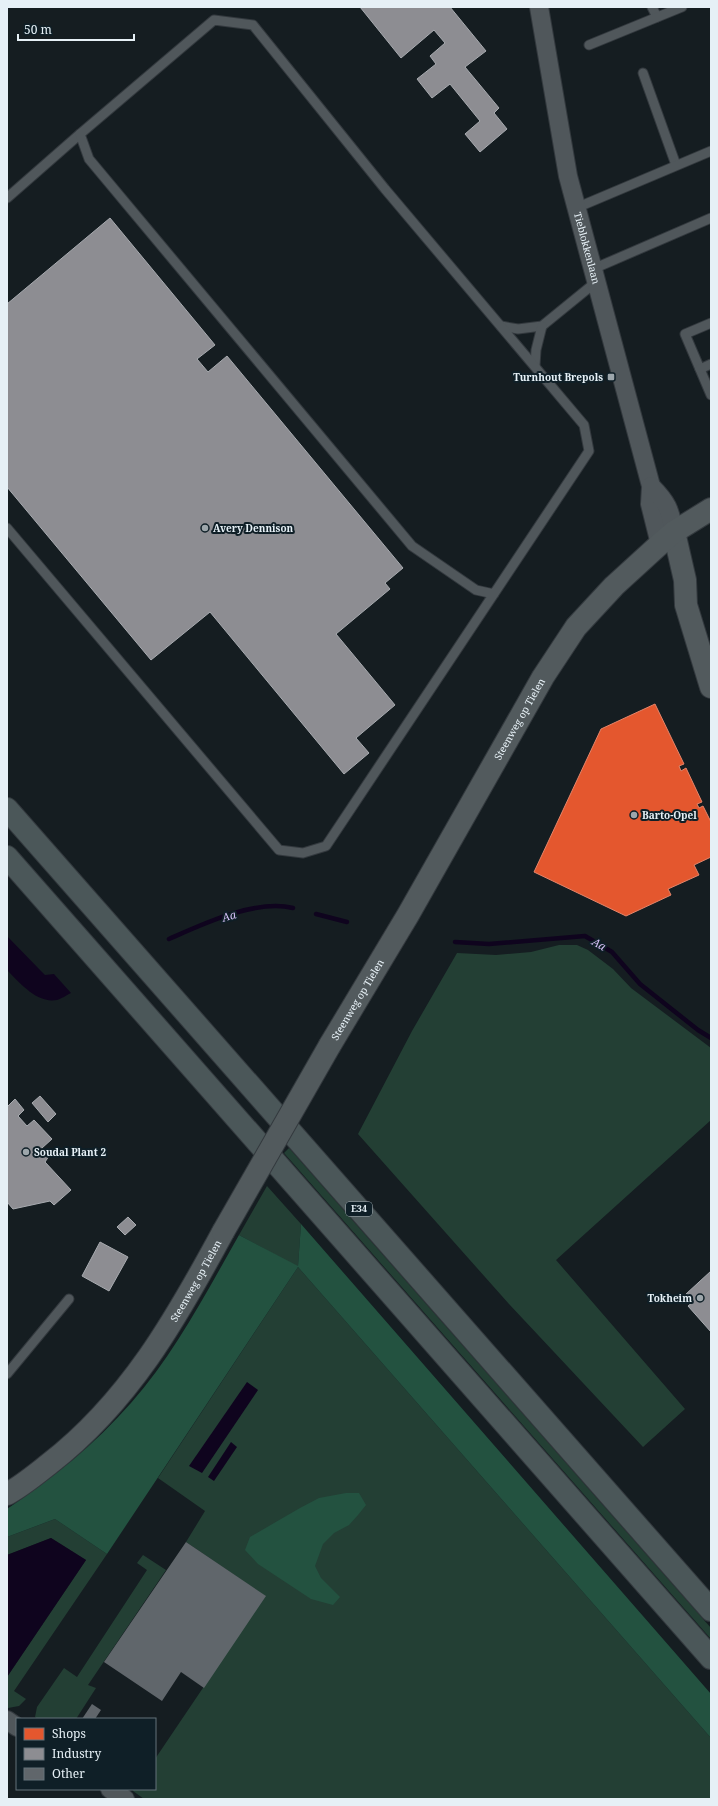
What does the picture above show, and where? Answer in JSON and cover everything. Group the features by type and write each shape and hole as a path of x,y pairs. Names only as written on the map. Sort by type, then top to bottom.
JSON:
{"highway":[{"name":"E34","path":"7,809 711,1610"},
{"path":"7,857 711,1658"}],"street":[{"name":"Tieblokkenlaan","path":"539,7 568,176 651,486 662,497 670,511 667,538"},
{"name":"Steenweg op Tielen","path":"7,1494 20,1487 67,1450 105,1413 134,1378 160,1341 187,1299 223,1232 330,1045 408,915 543,677 576,627 614,586 667,538 711,509"},
{"path":"667,538 685,580 686,605 711,687"},
{"path":"7,1720 16,1726"},
{"path":"112,1790 125,1799"}],"lane":[{"path":"652,7 657,17"},
{"path":"588,45 682,7"},
{"path":"7,198 214,20 252,25 380,183 584,425 589,451 326,846 303,853 279,850 7,528"},
{"path":"643,73 676,165"},
{"path":"80,134 89,159 412,546 476,590 494,594"},
{"path":"576,208 711,150"},
{"path":"535,366 536,350 542,326 595,276 711,218"},
{"path":"711,323 685,334 711,395"},
{"path":"501,326 518,329 542,326"},
{"path":"700,369 711,364"},
{"path":"7,1374 69,1299"}],"green space":[{"path":"559,945 577,945 588,950 613,969 631,988 711,1048 711,1120 556,1260 685,1409 643,1447 509,1304 358,1134 412,1031 457,953 496,955 531,952"},
{"path":"289,1148 711,1628 711,1639 284,1153"},
{"path":"267,1186 301,1224 298,1267 239,1235"},
{"path":"301,1224 711,1694 711,1738 298,1267 107,1554 55,1519 7,1537 7,1509 57,1473 88,1447 103,1433 147,1384 162,1364 189,1322 239,1235 298,1266"},
{"path":"298,1267 711,1738 711,1799 144,1799 134,1790 156,1790 156,1758 265,1596 186,1542 205,1511 158,1478"},
{"path":"346,1493 359,1493 366,1505 349,1525 334,1533 323,1544 315,1566 321,1578 340,1597 333,1605 311,1599 258,1564 245,1550 250,1537 300,1508 319,1498"},
{"path":"55,1519 107,1554 14,1691 26,1699 19,1706 8,1708 7,1677 86,1560 51,1538 7,1555 7,1537"},
{"path":"143,1555 166,1570 88,1685 96,1688 77,1718 36,1718 35,1717 37,1707 64,1668 77,1677 147,1570 137,1563"}],"shaded area":[{"path":"7,936 45,975 54,974 71,993 57,1000 42,999 23,986 7,970"},
{"path":"247,1382 258,1390 202,1473 189,1466"},
{"path":"231,1442 237,1447 214,1481 208,1477"},
{"path":"51,1538 86,1560 7,1677 7,1555"}],"building: Shops":[{"name":"Barto-Opel","path":"655,704 684,764 679,766 681,771 686,768 702,802 697,804 699,808 703,806 711,822 711,857 694,865 699,875 668,889 671,895 626,916 534,872 601,729"}],"building: Industry":[{"path":"360,7 450,7 486,51 465,67 499,108 494,113 507,129 480,152 465,134 480,121 450,84 432,98 417,79 436,64 430,56 445,43 434,30 401,58"},
{"name":"Avery Dennison","path":"110,218 215,345 197,359 208,372 227,356 403,568 385,583 390,589 336,634 395,705 356,738 369,753 344,774 210,612 151,660 7,487 7,304"},
{"path":"40,1096 56,1114 48,1122 32,1103"},
{"name":"Soudal Plant 2","path":"15,1099 24,1110 18,1116 27,1126 34,1120 52,1139 42,1148 49,1156 45,1162 71,1190 54,1205 50,1201 13,1209 7,1202 7,1105 8,1106"},
{"path":"128,1217 136,1225 125,1235 117,1227"},
{"path":"100,1242 128,1257 109,1291 82,1276"},
{"name":"Tokheim","path":"711,1271 711,1332 688,1306 693,1302 686,1294"}],"building: Other":[{"path":"186,1542 266,1596 204,1688 181,1672 162,1701 104,1662"},
{"path":"92,1704 101,1710 96,1718 83,1718"}],"waterway":[{"name":"Aa","path":"169,939 230,914 262,907 278,906 293,908"},
{"name":"Aa","path":"316,914 347,922"},
{"name":"Aa","path":"455,942 489,944 585,936 612,952 640,984 698,1030 711,1038"}],"place":[{"name":"Turnhout Brepols","path":"611,377"},
{"name":"Avery Dennison","path":"205,528"},
{"name":"Barto-Opel","path":"634,815"},
{"name":"Soudal Plant 2","path":"26,1152"},
{"name":"Tokheim","path":"700,1298"}]}
